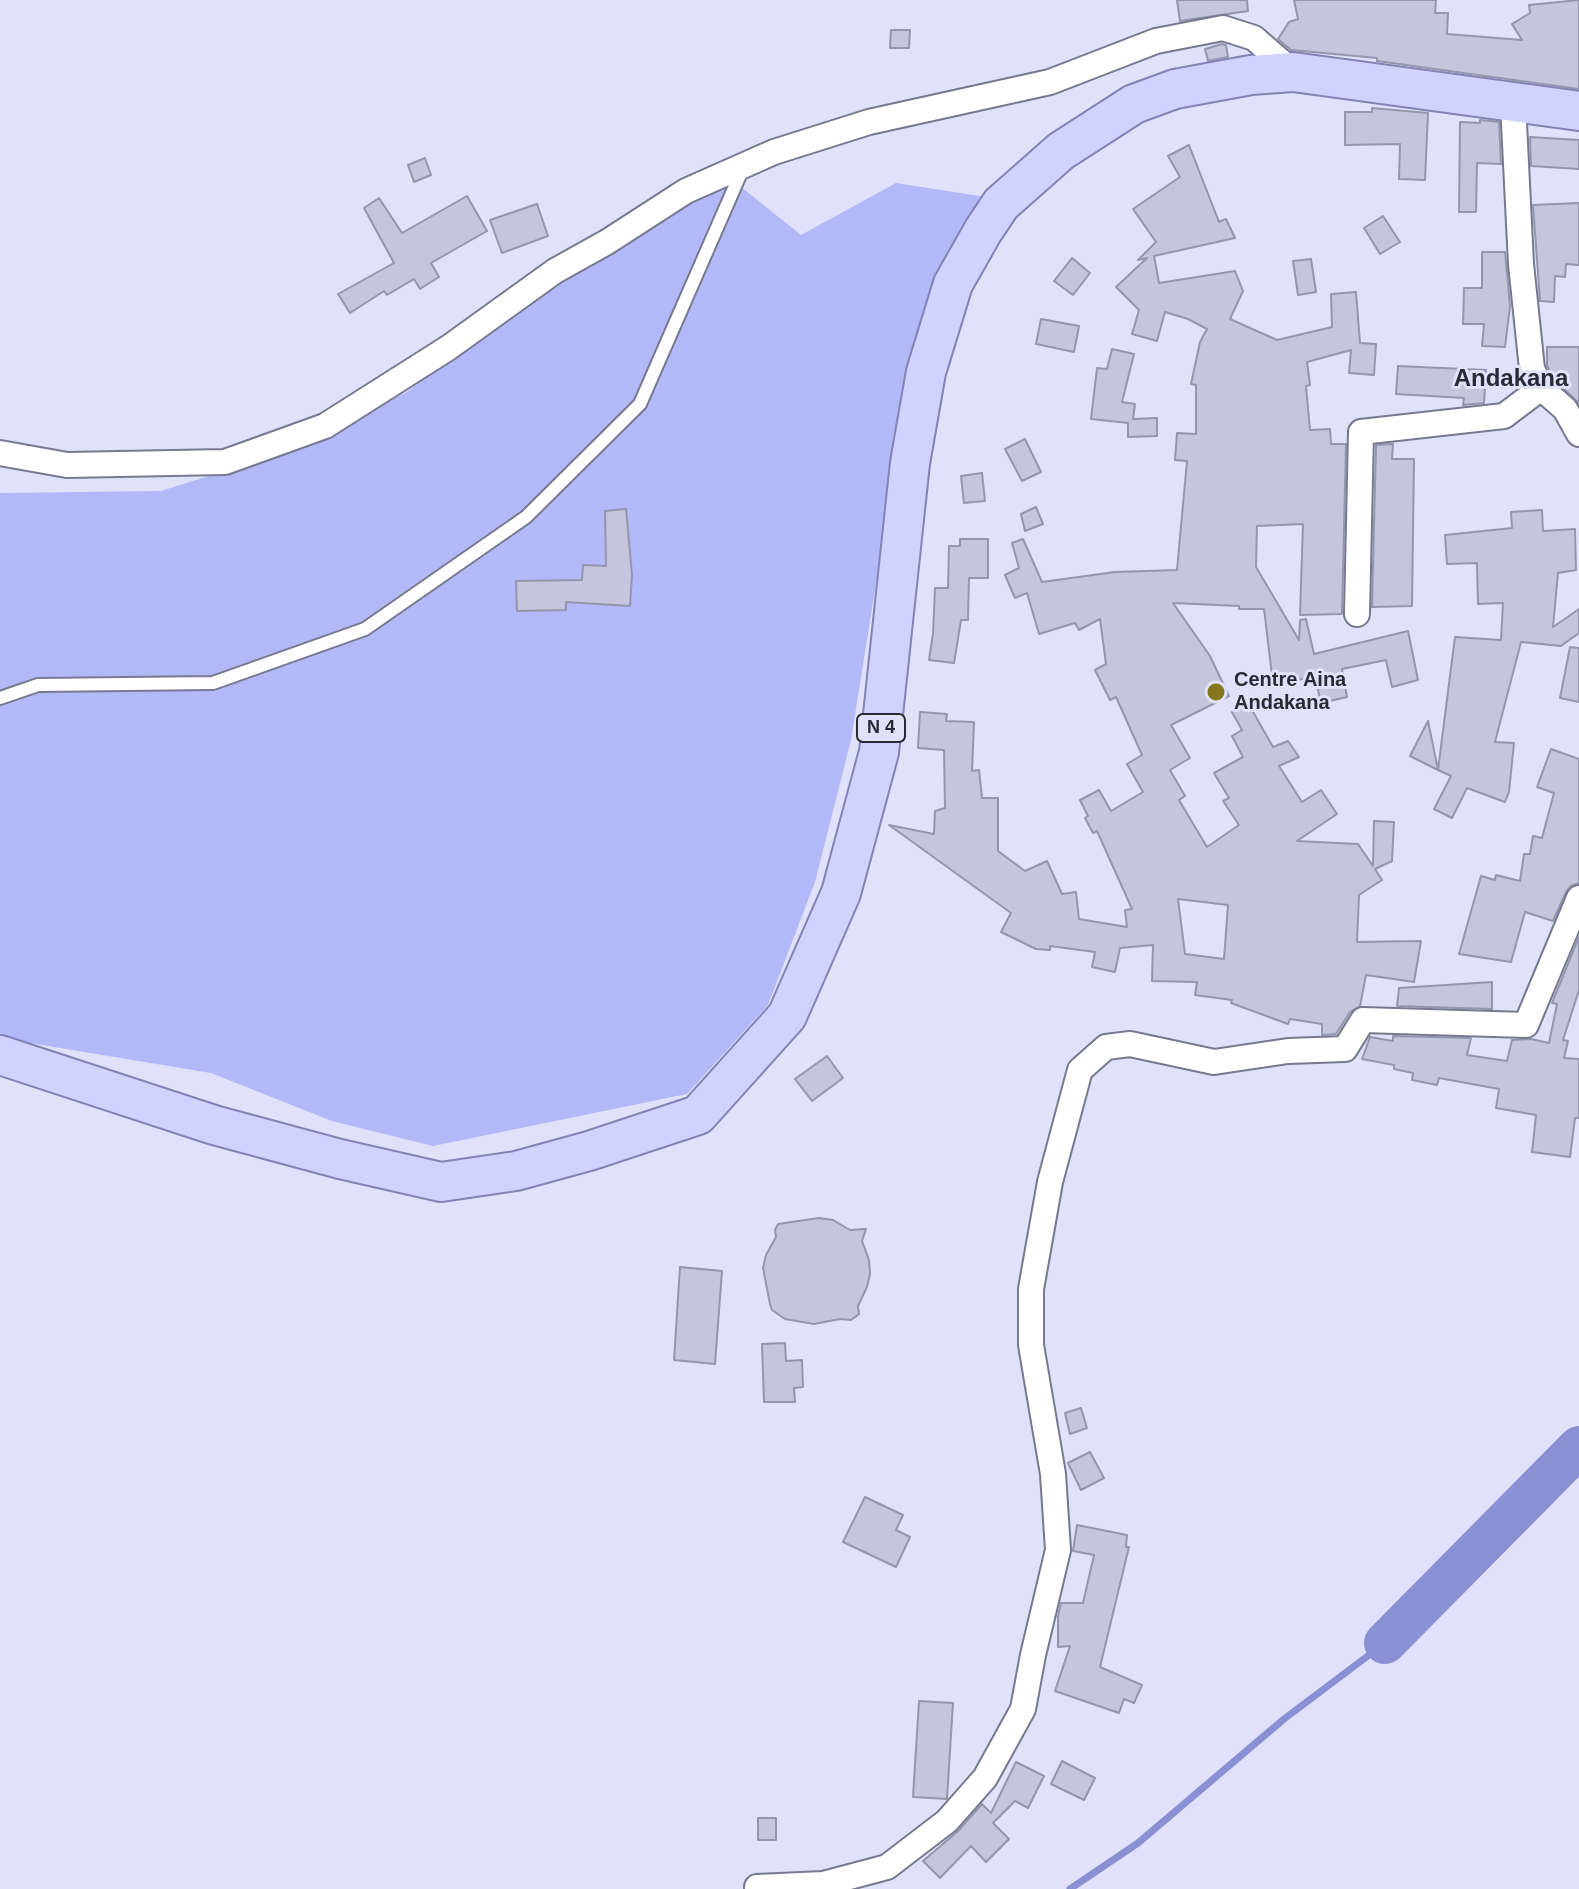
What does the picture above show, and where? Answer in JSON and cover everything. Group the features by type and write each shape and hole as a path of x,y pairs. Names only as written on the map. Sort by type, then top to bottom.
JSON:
{"main road":[{"name":"N 4","path":"0,1055 214,1125 441,1182 516,1171 698,1115 787,1016 841,893 879,752 910,463 926,372 953,284 1001,204 1061,151 1134,104 1175,89 1251,75 1293,72 1579,111"}],"street":[{"path":"0,453 67,465 225,462 325,426 448,348 555,271 686,191 774,152 869,122 1050,82 1156,41 1223,28 1254,38 1293,72"},
{"path":"1513,103 1523,279 1532,369 1541,388 1565,409 1579,434"},
{"path":"1357,614 1361,432 1504,416 1541,388"},
{"path":"757,1887 823,1884 887,1867 947,1821 985,1778 1023,1709 1058,1550 1053,1474 1031,1345 1031,1289 1050,1182 1080,1070 1106,1047 1130,1044 1214,1062 1288,1051 1345,1049 1363,1020 1526,1025 1579,898"}],"lane":[{"path":"0,698 38,685 213,683 365,629 526,517 640,404 745,165"}],"shaded area":[{"path":"731,179 801,235 896,183 986,197 896,458 851,740 815,882 768,1005 687,1094 433,1146 332,1121 211,1073 0,1038 0,493 161,491 263,459 405,393 547,291"}],"building":[{"path":"1177,0 1247,0 1248,11 1180,21"},
{"path":"1294,0 1436,0 1435,13 1448,13 1447,34 1522,40 1512,24 1530,13 1529,5 1579,0 1579,89 1377,61 1377,58 1291,50 1278,39 1289,22 1298,19"},
{"path":"891,30 910,30 909,48 890,48"},
{"path":"1226,45 1228,57 1208,61 1205,49"},
{"path":"1372,108 1428,113 1425,180 1399,179 1400,144 1345,145 1345,112 1372,112"},
{"path":"1480,120 1499,122 1501,164 1477,163 1476,212 1459,212 1460,122 1480,123"},
{"path":"1530,137 1579,140 1579,169 1531,166"},
{"path":"1189,145 1219,222 1226,219 1235,238 1154,256 1159,283 1235,271 1243,291 1230,319 1277,340 1332,327 1331,294 1356,292 1360,343 1376,344 1374,375 1349,373 1351,350 1307,362 1310,430 1330,429 1331,444 1346,444 1342,614 1300,615 1303,524 1257,526 1256,567 1299,640 1300,620 1306,619 1314,654 1408,631 1418,680 1392,687 1386,660 1342,669 1347,697 1321,703 1315,677 1273,684 1264,609 1173,603 1210,656 1229,696 1171,725 1190,758 1170,770 1185,796 1179,800 1207,847 1239,825 1223,801 1229,798 1214,773 1243,757 1232,736 1242,730 1232,712 1248,703 1273,747 1288,741 1299,757 1279,766 1302,802 1321,790 1337,814 1297,841 1358,844 1373,866 1374,821 1394,822 1392,861 1375,869 1382,880 1359,895 1357,942 1421,941 1414,982 1366,975 1360,1006 1350,1012 1336,1034 1322,1035 1322,1024 1290,1019 1288,1024 1231,1003 1232,1000 1195,995 1197,982 1152,981 1153,945 1120,948 1115,972 1092,967 1095,952 1050,946 1050,950 1036,949 1001,932 1011,913 889,825 934,834 935,811 945,808 944,750 918,748 920,712 947,714 946,721 974,722 972,771 979,770 982,798 998,798 998,851 1025,871 1047,861 1062,894 1076,892 1079,919 1127,927 1125,910 1132,909 1097,831 1093,833 1085,818 1088,816 1080,800 1099,790 1111,811 1143,792 1127,764 1142,755 1116,697 1110,700 1095,670 1106,664 1100,619 1079,630 1075,623 1039,634 1027,593 1015,598 1005,575 1019,568 1012,543 1023,539 1042,582 1115,572 1177,570 1187,461 1175,460 1177,433 1196,434 1196,385 1191,384 1200,342 1207,329 1165,312 1157,341 1132,334 1139,310 1116,287 1147,258 1138,260 1156,242 1133,209 1180,177 1168,156","holes":["1178,899 1228,905 1224,959 1185,954"]},
{"path":"425,158 431,175 414,182 408,165"},
{"path":"467,196 487,231 431,263 439,277 420,289 414,279 387,295 384,291 350,313 338,294 394,263 364,208 379,198 402,233"},
{"path":"1579,203 1579,265 1566,264 1565,277 1555,276 1554,302 1540,301 1533,205"},
{"path":"537,204 548,236 502,253 490,220"},
{"path":"1383,216 1400,242 1380,254 1364,228"},
{"path":"1482,252 1505,252 1510,306 1505,347 1482,346 1484,324 1463,324 1464,288 1482,288"},
{"path":"1072,258 1090,273 1073,295 1054,281"},
{"path":"1311,259 1316,292 1298,295 1293,261"},
{"path":"1041,319 1079,326 1074,352 1036,344"},
{"path":"1547,347 1579,347 1579,403 1553,379 1547,365"},
{"path":"1112,349 1134,354 1122,402 1135,404 1133,419 1157,418 1157,436 1128,437 1128,423 1091,419 1097,368 1107,369"},
{"path":"1398,366 1486,370 1484,403 1463,405 1464,398 1396,394"},
{"path":"1025,439 1041,472 1022,481 1005,449"},
{"path":"1393,444 1392,459 1414,459 1412,606 1372,607 1376,445"},
{"path":"982,473 985,501 964,503 961,476"},
{"path":"1036,507 1043,524 1025,531 1021,514"},
{"path":"626,509 632,575 630,606 566,602 566,610 517,611 516,581 582,580 583,565 606,566 605,511"},
{"path":"1542,510 1543,531 1575,529 1576,570 1558,573 1553,627 1579,609 1579,633 1561,646 1521,642 1495,742 1514,743 1509,792 1505,802 1467,788 1452,818 1434,809 1451,776 1438,770 1455,637 1501,640 1503,603 1478,604 1477,563 1447,564 1445,535 1512,528 1511,512"},
{"path":"960,539 988,539 988,578 969,578 968,620 961,620 954,663 929,660 935,588 948,588 949,546 960,546"},
{"path":"1570,647 1579,648 1579,702 1560,698"},
{"path":"1428,721 1438,770 1410,756"},
{"path":"1551,749 1579,759 1579,883 1566,892 1553,921 1525,912 1511,962 1459,954 1481,876 1495,880 1496,875 1520,881 1524,854 1530,854 1533,836 1542,838 1554,793 1537,787"},
{"path":"1579,937 1579,990 1563,1040 1568,1041 1564,1058 1579,1059 1579,1118 1575,1118 1570,1157 1532,1152 1536,1115 1496,1108 1499,1089 1439,1078 1437,1085 1412,1080 1413,1073 1394,1069 1394,1065 1362,1059 1370,1037 1393,1041 1393,1036 1471,1038 1467,1055 1507,1061 1512,1040 1531,1039 1549,1043 1557,1004 1552,1003"},
{"path":"1492,982 1492,1009 1397,1006 1399,988"},
{"path":"827,1056 843,1078 812,1101 795,1079"},
{"path":"819,1218 833,1220 850,1230 866,1229 862,1241 870,1274 858,1306 859,1314 851,1320 814,1324 785,1319 772,1310 770,1304 763,1268 778,1224"},
{"path":"680,1267 722,1271 715,1364 674,1360"},
{"path":"785,1343 786,1361 802,1360 803,1387 794,1388 795,1402 764,1402 762,1344"},
{"path":"1081,1408 1087,1428 1070,1434 1065,1413"},
{"path":"1090,1452 1104,1478 1081,1490 1068,1463"},
{"path":"865,1497 903,1515 896,1530 910,1537 896,1567 843,1542"},
{"path":"1077,1525 1127,1535 1126,1547 1129,1547 1100,1667 1142,1685 1134,1703 1124,1699 1119,1713 1055,1691 1070,1646 1058,1647 1061,1603 1083,1603 1094,1555 1073,1551"},
{"path":"919,1701 953,1703 947,1799 913,1797"},
{"path":"1062,1761 1095,1778 1084,1800 1051,1784"},
{"path":"1016,1762 1044,1776 1028,1808 1015,1801 993,1823 1009,1839 986,1862 971,1846 940,1878 923,1861 958,1831 982,1804 991,1813"},
{"path":"758,1818 776,1818 776,1840 758,1840"}],"waterway":[{"path":"1385,1643 1579,1447"},
{"path":"1070,1889 1138,1843 1284,1719 1385,1643"}],"place":[{"name":"Centre Aina Andakana","path":"1216,692"}],"district":[{"name":"Andakana","path":"1511,379"}]}
